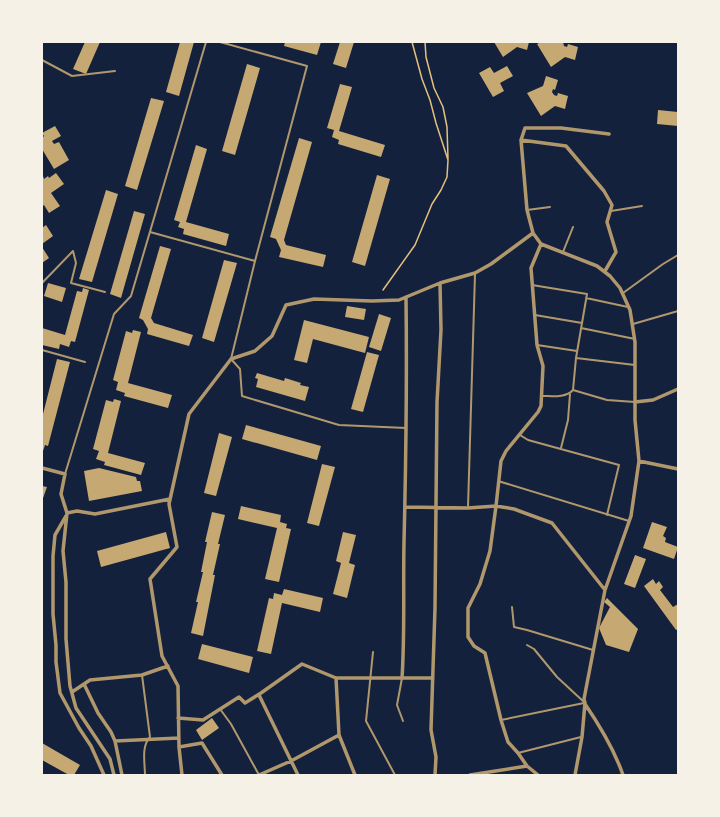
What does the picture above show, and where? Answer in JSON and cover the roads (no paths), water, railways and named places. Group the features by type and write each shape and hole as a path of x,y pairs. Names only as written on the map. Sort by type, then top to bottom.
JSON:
{"street":[{"path":"575,775 582,737 584,700 605,590 629,521 639,461 635,420 636,365 634,339 629,307 622,293 610,276 598,266 541,244 533,233 527,210 521,140 525,128 561,128 609,134"},
{"path":"521,140 566,146 604,191 612,205 607,222 616,252 605,271"},
{"path":"182,775 179,747 178,686 162,656 150,578 177,547 168,504 189,414 231,359 255,351 272,336 286,305 314,299 372,301 399,300 440,283 475,273 491,264 533,233"},
{"path":"538,775 527,766 508,742 501,720 485,653 474,646 468,638 468,608 480,584 490,551 500,460 538,412 541,406 543,366 537,344 531,268 541,244"},
{"path":"435,775 436,757 431,730 437,402 441,330 440,283"},
{"path":"402,678 404,641 406,297"},
{"path":"635,402 653,400 678,389"},
{"path":"639,461 678,468"},
{"path":"42,468 65,474 61,494 67,513 63,551 66,582 66,639 72,692 76,708 110,759 114,775"},
{"path":"67,513 77,511 95,514 170,499"},
{"path":"405,507 468,508 496,506 514,509 552,523 605,590"},
{"path":"67,513 55,535 53,556 53,614 56,662 60,693 79,728 91,746 104,775"},
{"path":"178,718 203,720 239,697 245,703 259,695 302,664 336,678 433,678"},
{"path":"72,692 90,680 142,675 168,666"},
{"path":"336,678 339,735 355,775"},
{"path":"84,684 98,713 115,741 122,775"},
{"path":"259,695 298,775"},
{"path":"585,703 602,729 617,758 623,775"},
{"path":"79,728 87,724"},
{"path":"259,775 339,735"},
{"path":"115,741 179,738"},
{"path":"179,747 202,743 222,775"},
{"path":"470,775 527,766"}],"lane":[{"path":"65,474 114,314 131,296 206,42"},
{"path":"220,42 307,66 255,261 231,359 240,369 242,396 339,425 406,428"},
{"path":"42,60 72,76 115,71"},
{"path":"611,211 642,206"},
{"path":"527,210 550,207"},
{"path":"562,253 573,227"},
{"path":"150,232 255,261"},
{"path":"42,283 73,251 76,263 71,283 105,292"},
{"path":"622,293 678,255"},
{"path":"468,508 475,273"},
{"path":"532,285 587,294 577,350 573,390 570,394 568,420 561,448"},
{"path":"586,298 629,307"},
{"path":"632,324 678,311"},
{"path":"535,315 582,323"},
{"path":"581,328 634,339"},
{"path":"537,344 577,350"},
{"path":"42,350 85,362"},
{"path":"576,358 636,365"},
{"path":"573,390 608,400 635,402"},
{"path":"542,396 570,394"},
{"path":"520,435 528,440 619,465 607,514"},
{"path":"498,481 629,521"},
{"path":"512,607 514,627 593,650"},
{"path":"527,645 534,649 557,677 585,703"},
{"path":"373,652 366,721 395,775"},
{"path":"142,675 150,737 144,747 145,775"},
{"path":"402,678 397,705 403,721"},
{"path":"501,720 585,703"},
{"path":"220,709 231,724 259,775"},
{"path":"518,753 582,737"}]}
